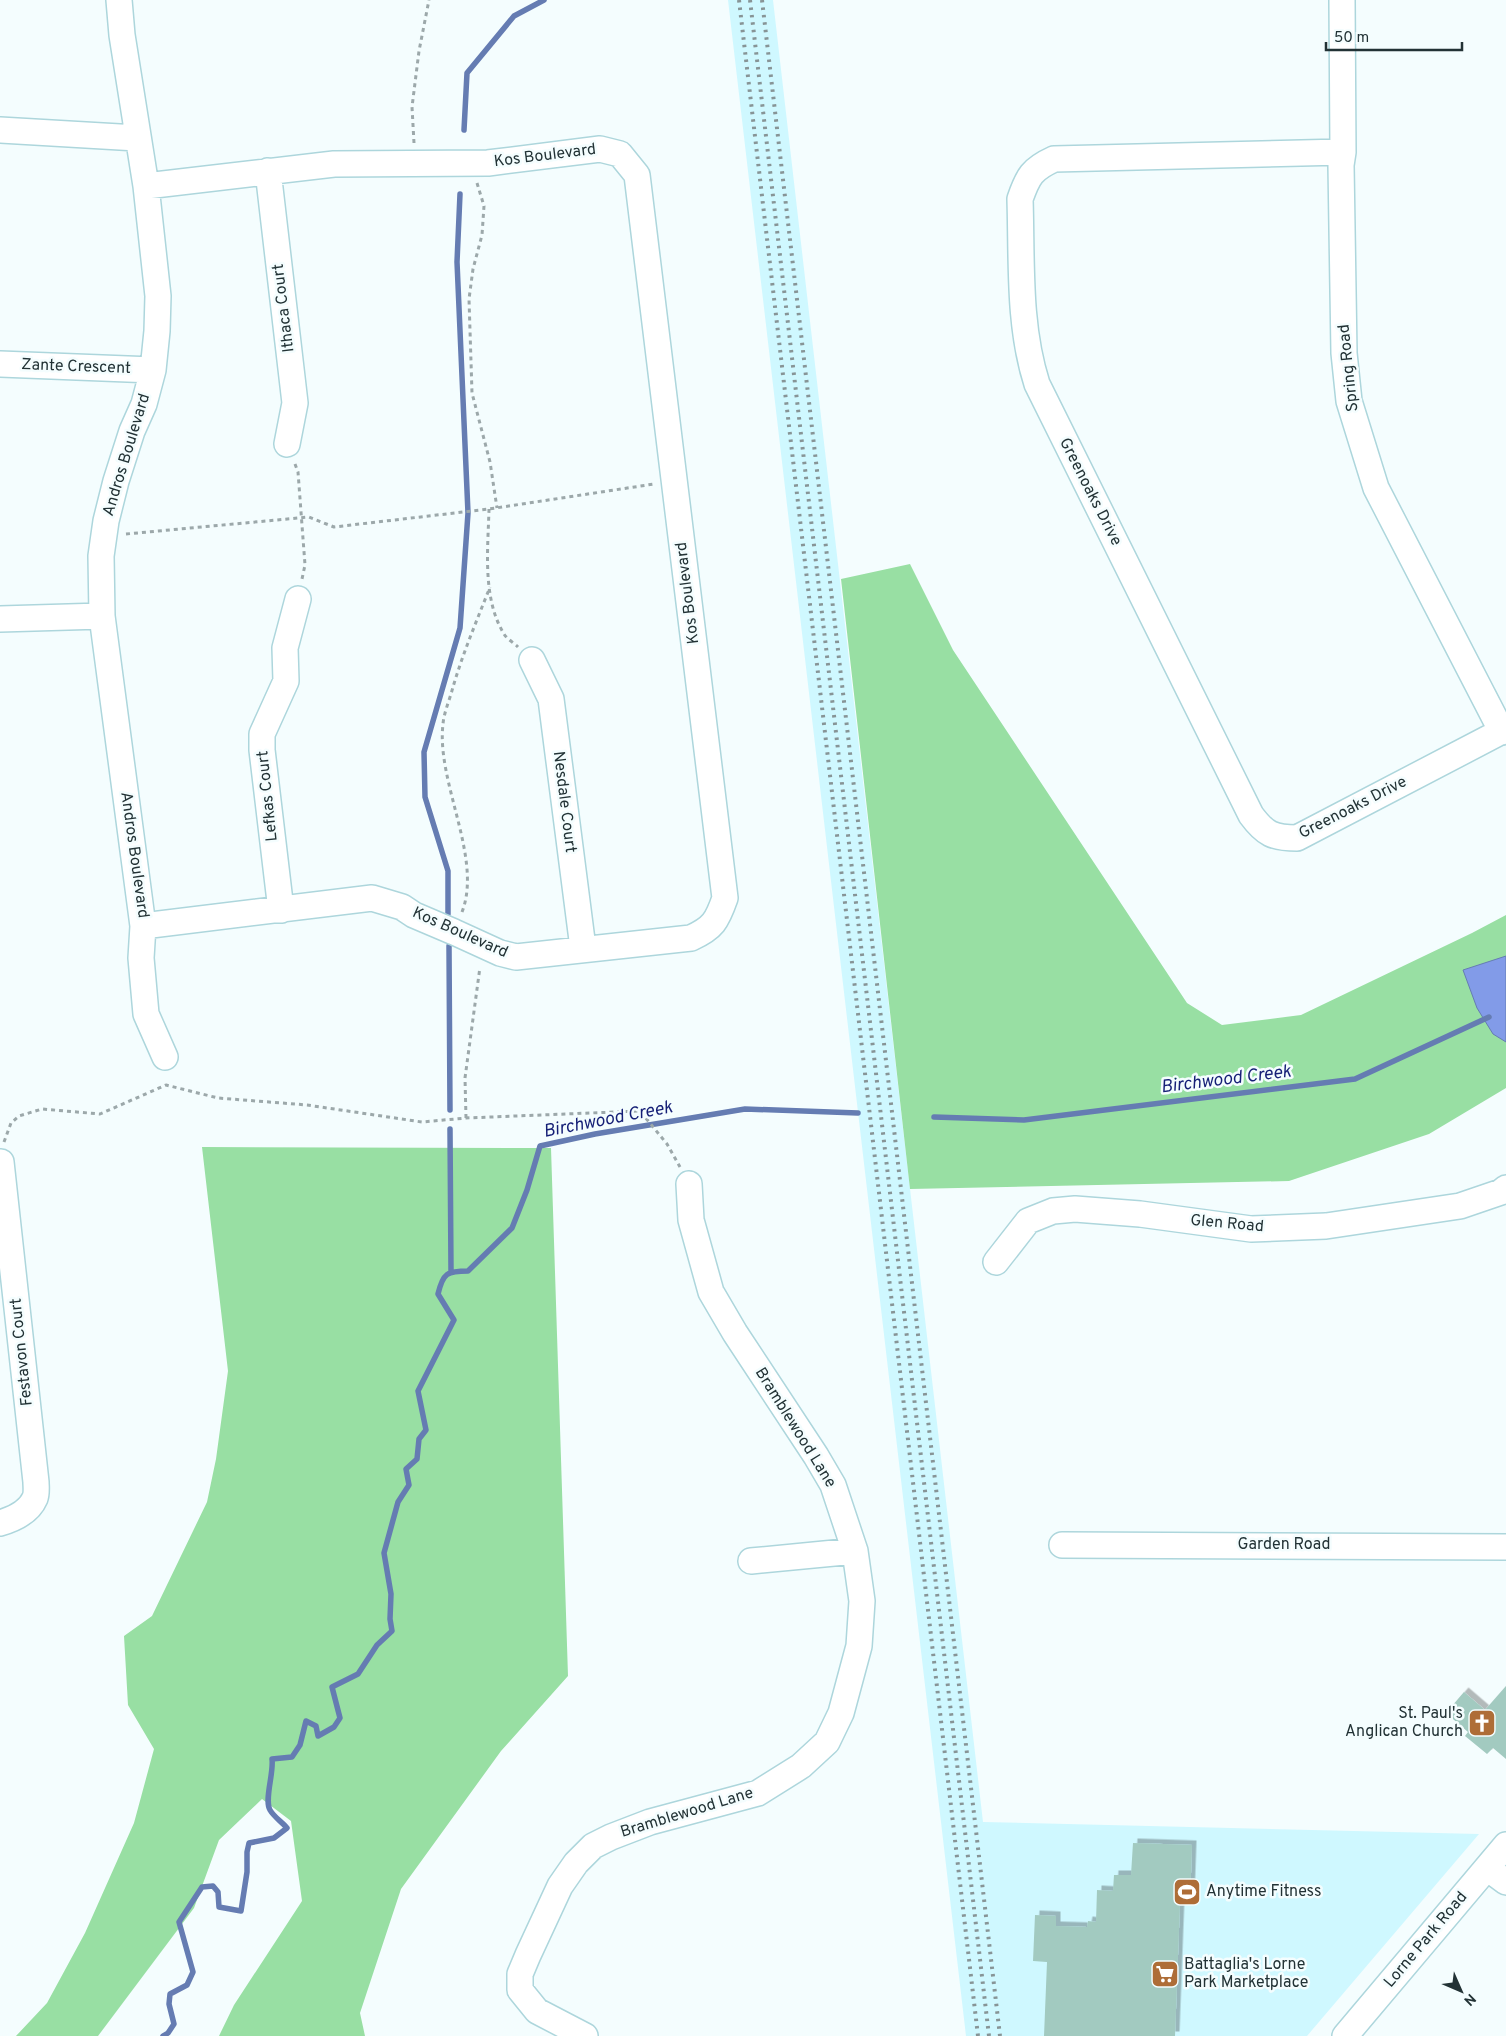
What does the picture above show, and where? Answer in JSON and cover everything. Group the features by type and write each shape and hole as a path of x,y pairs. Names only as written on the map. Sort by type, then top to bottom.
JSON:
{"street":[{"name":"Andros Boulevard","path":"119,0 122,35 146,186 158,296 153,370 144,404 132,431 116,481 106,522 101,556 102,616 143,926 141,958 146,1014 164,1057"},
{"name":"Spring Road","path":"1342,0 1344,152 1341,166 1344,353 1349,401 1376,488 1504,730"},
{"path":"0,130 137,138"},
{"name":"Kos Boulevard","path":"143,926 372,898 402,907 483,945 516,957 583,948 692,938 707,931 715,923 725,898 636,175 620,154 608,150 471,163 334,164 146,186"},
{"name":"Greenoaks Drive","path":"1344,152 1054,159 1038,166 1026,182 1020,199 1024,332 1029,361 1037,384 1251,814 1261,828 1278,838 1297,838 1504,730"},
{"name":"Ithaca Court","path":"268,171 295,403 287,444"},
{"name":"Zante Crescent","path":"0,364 153,370"},
{"name":"Lefkas Court","path":"281,910 262,750 262,734 286,681 285,648 298,599"},
{"path":"0,619 102,616"},
{"name":"Nesdale Court","path":"532,660 551,699 583,948"},
{"name":"Festavon Court","path":"0,1162 36,1482 36,1497 26,1510 12,1520 0,1523"},
{"name":"Bramblewood Lane","path":"585,2036 537,2011 520,1990 520,1974 560,1886 576,1863 593,1846 611,1836 650,1822 758,1793 801,1766 827,1742 841,1713 859,1646 862,1602 855,1551 833,1485 735,1333 711,1292 691,1220 689,1184"},
{"name":"Glen Road","path":"996,1262 1028,1221 1053,1211 1075,1209 1140,1214 1251,1229 1326,1226 1460,1206 1502,1192 1506,1188"},
{"name":"Garden Road","path":"1062,1545 1506,1547"},
{"path":"751,1561 855,1551"},
{"name":"Lorne Park Road","path":"1345,2036 1496,1875 1506,1845"}],"path":[{"path":"415,164 412,107 419,51 429,0"},
{"path":"471,163 484,206 482,235 473,269 469,299 472,393 490,462 497,508"},
{"path":"287,444 298,472 305,565 298,599"},
{"path":"104,536 309,517 334,527 497,508 674,481"},
{"path":"489,509 488,566 492,605 505,635 532,660"},
{"path":"454,932 466,900 468,876 444,757 443,724 464,652 490,586"},
{"path":"466,1118 464,1078 483,945"},
{"path":"0,1162 2,1149 11,1123 20,1116 42,1110 100,1114 166,1085 218,1098 307,1104 422,1122 466,1118 640,1110 667,1144"}],"shaded area":[{"path":"728,0 773,0 983,1822 1479,1834 1307,2036 966,2036"}],"green space":[{"path":"910,564 953,650 1187,1003 1222,1025 1301,1015 1506,915 1506,1088 1429,1134 1289,1181 910,1189 841,579"},
{"path":"202,1147 551,1148 568,1676 501,1751 401,1889 360,2013 365,2036 219,2036 234,2005 302,1901 291,1821 262,1799 219,1840 194,1908 98,2036 16,2036 47,2003 85,1933 134,1823 154,1749 128,1705 124,1636 152,1616 207,1502 216,1459 228,1371"}],"water":[{"path":"1506,956 1506,1042 1493,1034 1477,1008 1463,970"}],"building":[{"name":"St. Paul's Anglican Church","path":"1506,1686 1506,1759 1493,1748 1487,1754 1465,1736 1468,1732 1446,1713 1464,1692 1485,1710"},
{"path":"1133,1843 1192,1845 1190,1902 1180,1902 1175,2036 1044,2036 1047,1962 1033,1961 1035,1915 1056,1916 1056,1926 1087,1927 1088,1921 1096,1922 1097,1890 1113,1891 1114,1875 1131,1875"}],"waterway":[{"path":"464,130 467,73 514,16 544,0"},
{"path":"448,914 448,871 425,797 424,752 460,628 468,513 457,262 460,194"},
{"path":"449,946 450,1110"},
{"name":"Birchwood Creek","path":"934,1117 1024,1120 1355,1079 1489,1017"},
{"name":"Birchwood Creek","path":"163,2036 168,2033 174,2024 169,2004 170,1994 187,1985 193,1972 179,1922 202,1887 213,1886 218,1892 219,1907 241,1911 249,1843 274,1838 287,1828 268,1806 272,1759 292,1757 300,1745 306,1721 316,1726 318,1736 334,1727 340,1718 332,1687 358,1674 377,1645 392,1631 390,1619 391,1594 384,1553 398,1502 409,1485 406,1469 417,1459 419,1439 426,1430 418,1391 454,1320 438,1294 440,1287 444,1277 447,1275 468,1271 512,1228 527,1190 540,1146 595,1134 745,1109 858,1113"},
{"path":"450,1129 451,1271"}],"railway":[{"path":"739,0 978,2036"},
{"path":"750,0 989,2036"},
{"path":"762,0 1000,2036"}],"place":[{"name":"St. Paul's Anglican Church","path":"1482,1723"},
{"name":"Anytime Fitness","path":"1187,1892"},
{"name":"Battaglia's Lorne Park Marketplace","path":"1165,1974"}]}
